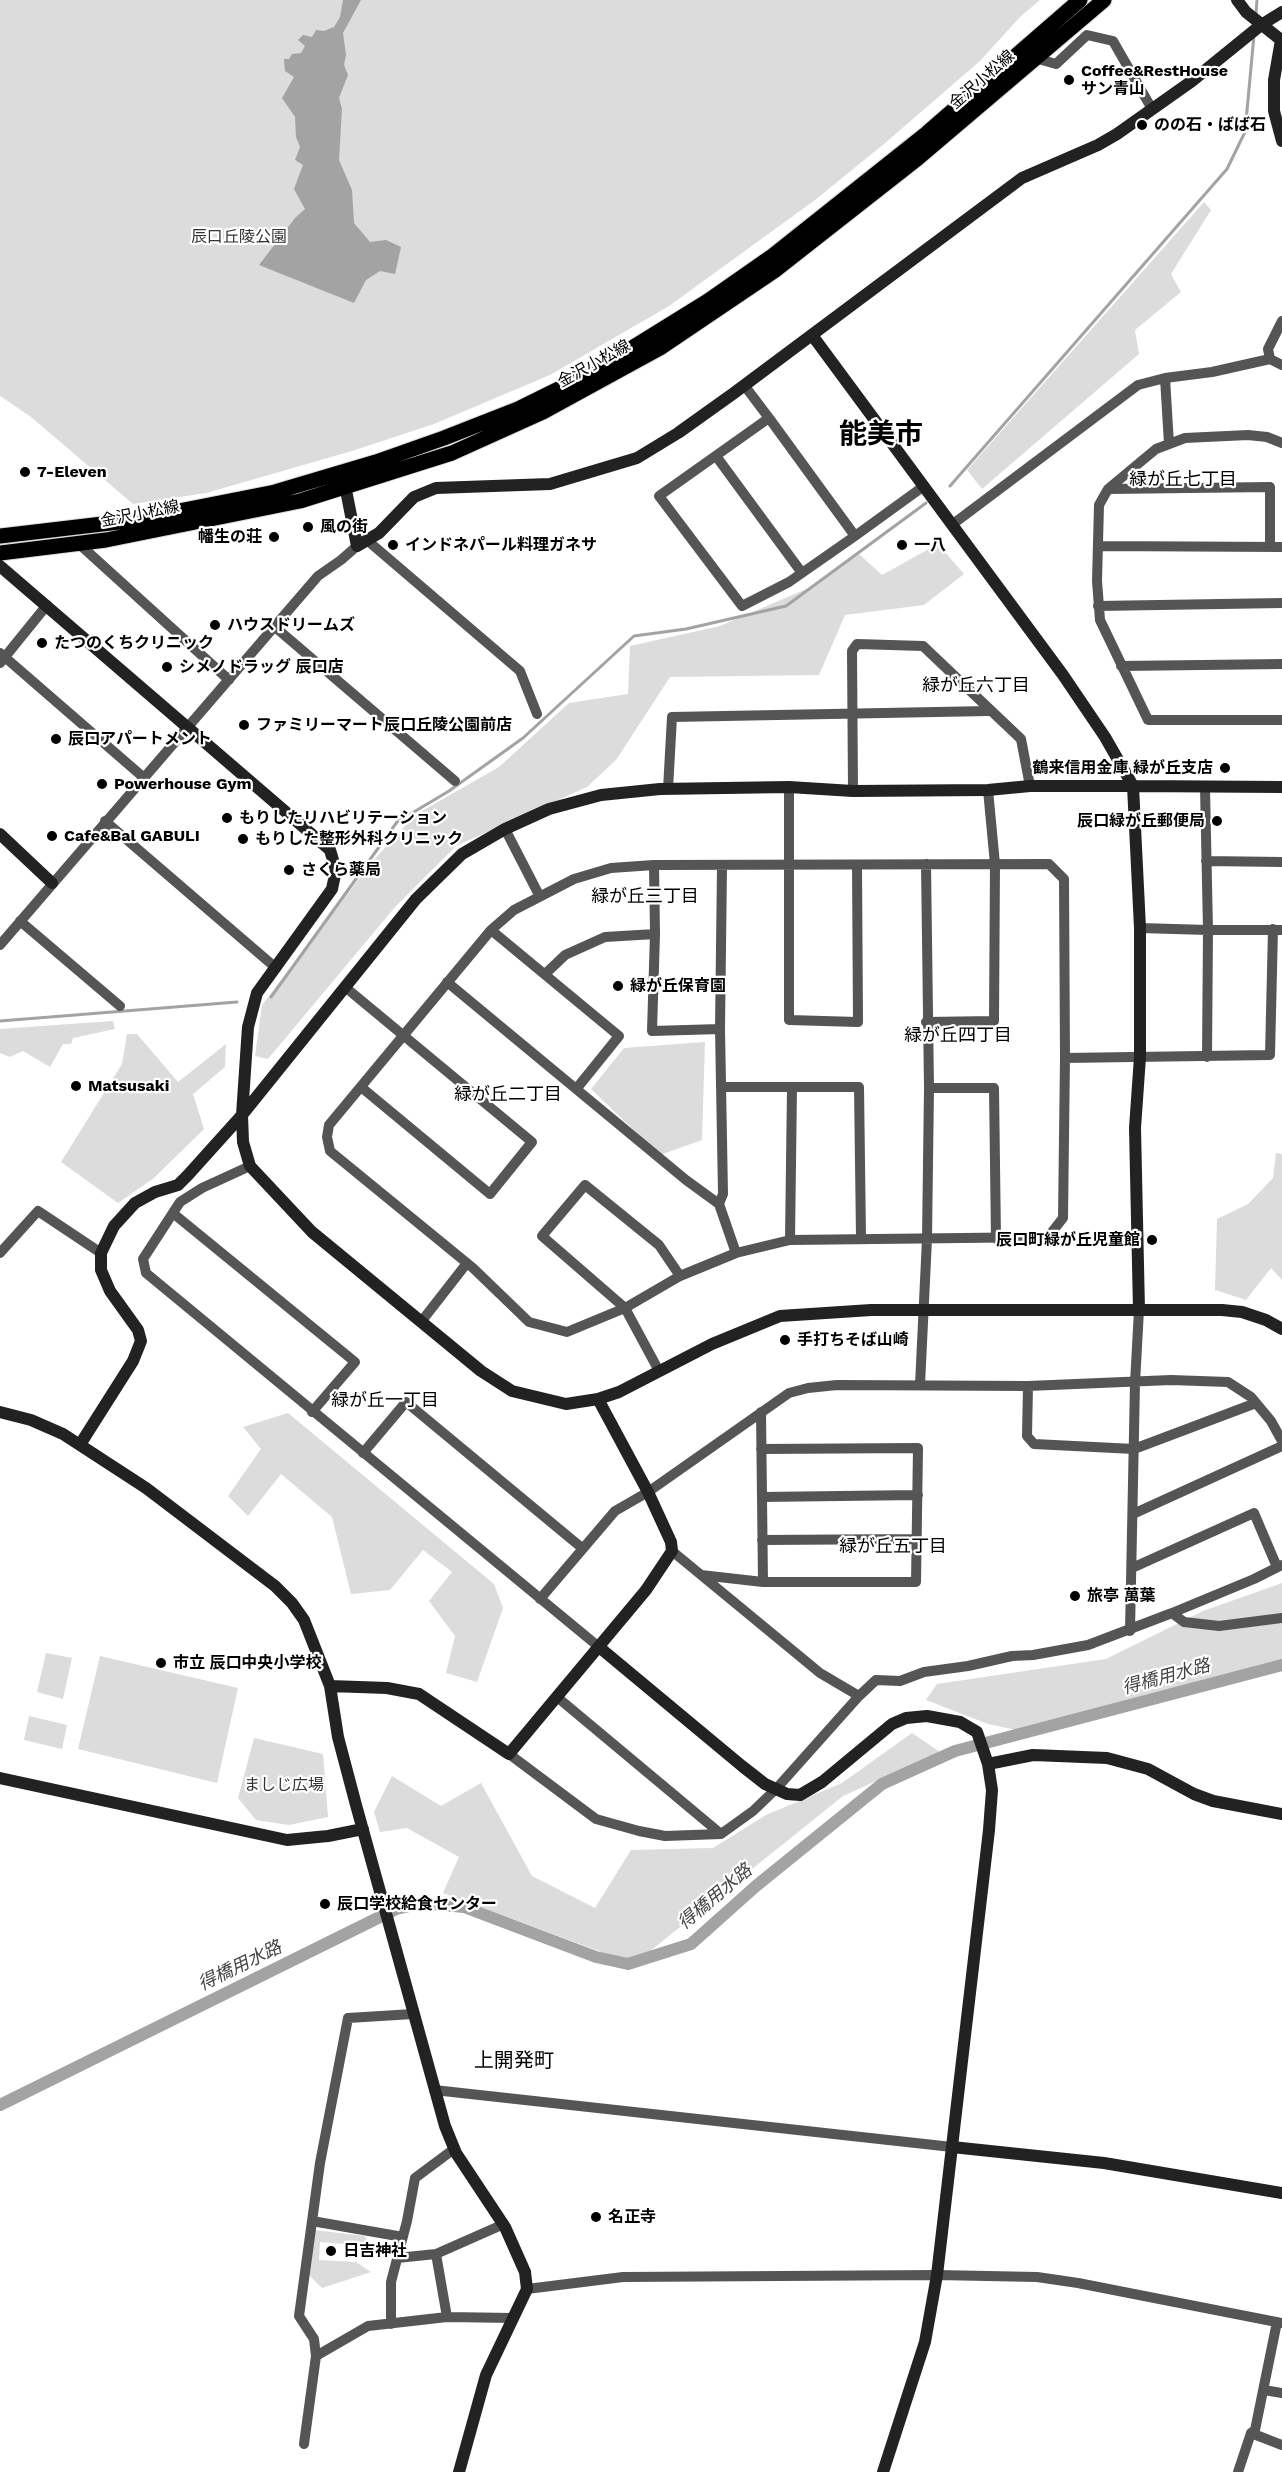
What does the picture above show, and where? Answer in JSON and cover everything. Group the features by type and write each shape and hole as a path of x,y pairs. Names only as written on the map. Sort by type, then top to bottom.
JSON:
{"main road":[{"name":"金沢小松線","path":"0,536 128,521 275,492 406,452 518,409 595,371 708,301 771,257 927,133 1080,0"},
{"name":"金沢小松線","path":"0,553 78,543 300,501 345,489 452,453 543,412 660,348 774,272 918,158 1104,0"}],"street":[{"path":"1237,0 1245,12 1281,40 1274,80 1274,111 1282,141"},
{"path":"0,945 318,576 362,544 414,497 436,488 550,484 637,458 678,433 744,385 1022,178 1098,145 1192,81 1261,25 1282,12"},
{"path":"1035,58 1056,64 1086,35 1113,40 1152,109"},
{"path":"1270,359 1268,349 1282,321"},
{"path":"812,334 1063,675 1105,737 1133,786 1140,928 1140,1056 1135,1128 1139,1310 1135,1383 1130,1631"},
{"path":"953,524 1138,385 1270,359 1282,365"},
{"path":"1165,378 1169,444"},
{"path":"744,385 855,536"},
{"path":"769,418 659,496 742,606 789,582 924,486"},
{"path":"1282,443 1267,437 1248,435 1185,438 1156,449 1108,489 1099,505 1098,546 1100,621 1148,720 1282,720"},
{"path":"716,456 802,573"},
{"path":"342,472 362,544 520,671 537,714"},
{"path":"1108,489 1270,487 1270,546"},
{"path":"78,543 229,680"},
{"path":"1098,546 1282,547"},
{"path":"0,566 330,850 336,870 332,889 257,993 248,1027 242,1115 243,1142 250,1166 312,1232 481,1371 512,1391 566,1404 598,1399 619,1392 712,1344 780,1316 871,1310 1222,1310 1242,1312 1266,1320 1282,1329"},
{"path":"1098,606 1282,603"},
{"path":"47,605 2,658 143,777"},
{"path":"275,627 455,781"},
{"path":"853,791 852,651 857,644 923,646 1021,739 1030,786"},
{"path":"1121,666 1282,664"},
{"path":"668,789 672,717 989,711"},
{"path":"81,1443 133,1362 141,1341 138,1330 110,1291 101,1270 101,1253 106,1238 123,1214 135,1203 155,1192 178,1185 242,1115 416,899 462,854 506,829 549,809 601,795 668,789 789,787 853,791 988,790 1030,786 1282,787"},
{"path":"789,787 789,1020 858,1022 857,865"},
{"path":"1205,788 1208,930 1207,1057"},
{"path":"926,1022 994,1021 995,864 988,790"},
{"path":"105,821 276,968"},
{"path":"506,829 539,895"},
{"path":"0,834 52,883"},
{"path":"1206,861 1282,862"},
{"path":"920,1385 927,1239 929,1088 926,1022 926,864"},
{"path":"1049,864 1064,879 1063,1218 1048,1237 790,1240 736,1253 680,1276 625,1308 567,1332 529,1322 467,1263 330,1151 327,1137 329,1125 491,930 514,910 539,895 574,879 612,868 654,865 722,867 789,865 1049,864"},
{"path":"654,865 655,934 652,1031 720,1029"},
{"path":"719,1204 723,1194 720,1029 722,867"},
{"path":"20,921 120,1006"},
{"path":"1065,1058 1270,1054 1278,930 1140,928"},
{"path":"491,930 619,1036 577,1088"},
{"path":"545,974 565,955 605,937 655,934"},
{"path":"447,982 686,1180 719,1204 736,1253"},
{"path":"345,987 532,1142 490,1194 361,1087"},
{"path":"722,1087 859,1087 861,1238"},
{"path":"790,1240 792,1088"},
{"path":"929,1088 994,1088 996,1239"},
{"path":"250,1166 186,1197 143,1259 146,1273 765,1784 787,1794 800,1795 822,1782 892,1724 906,1718 939,1717 960,1722 976,1732 988,1764 992,1790 991,1809 937,2275 925,2342 883,2472"},
{"path":"659,1371 625,1308 542,1236 585,1185 659,1245 680,1276"},
{"path":"0,1253 38,1211 101,1253"},
{"path":"174,1214 355,1362 312,1412"},
{"path":"421,1322 467,1263"},
{"path":"540,1599 615,1510 648,1492 789,1393 808,1388 837,1385 1028,1386 1171,1380 1228,1382 1256,1403 1271,1421 1282,1441"},
{"path":"1028,1386 1027,1436 1034,1444 1134,1449 1256,1403"},
{"path":"509,1754 646,1590 672,1551 671,1542 648,1492 598,1399"},
{"path":"363,1453 406,1402 582,1548"},
{"path":"0,1412 31,1420 81,1443 146,1488 275,1586 292,1603 304,1620 330,1686 338,1737 434,2090 454,2149 504,2224 519,2253 525,2272 527,2289 486,2375 459,2472"},
{"path":"761,1412 763,1582"},
{"path":"1133,1514 1282,1446"},
{"path":"701,1575 763,1582 916,1582 918,1448 762,1449"},
{"path":"762,1497 918,1495"},
{"path":"330,1686 387,1688 419,1694 509,1754 596,1819 665,1836 721,1834 753,1811 776,1789 876,1680 900,1681 924,1672 968,1666 1012,1656 1088,1646 1130,1631 1280,1566 1254,1513 1132,1568"},
{"path":"762,1540 917,1539"},
{"path":"672,1551 820,1672 859,1696"},
{"path":"1172,1613 1184,1622 1219,1626 1282,1618"},
{"path":"557,1697 721,1834"},
{"path":"988,1764 1033,1755 1107,1758 1148,1769 1194,1794 1213,1801 1282,1814"},
{"path":"0,1778 287,1840 328,1836 363,1829"},
{"path":"304,2445 316,2356 314,2339 299,2316 312,2221 348,2018 413,2014"},
{"path":"434,2090 1104,2163 1282,2193"},
{"path":"391,2324 391,2282 415,2178 454,2149"},
{"path":"312,2221 403,2237"},
{"path":"397,2258 436,2254 504,2224"},
{"path":"436,2254 447,2317"},
{"path":"527,2289 623,2277 937,2275 1047,2279 1280,2322 1255,2430 1251,2433 1238,2472"},
{"path":"316,2356 368,2326 447,2317 513,2318"},
{"path":"1264,2390 1282,2393"},
{"path":"1251,2433 1282,2445"}],"green space":[{"name":"辰口丘陵公園","path":"0,0 1040,0 1020,17 980,61 815,200 669,306 550,375 434,424 352,451 206,493 133,504 31,417 0,396"},
{"path":"1204,202 1211,210 1171,274 1181,292 1135,330 1139,354 982,489 967,470"},
{"path":"938,544 964,574 924,605 845,615 819,675 670,677 616,760 587,787 456,846 395,907 268,1059 255,1056 262,1005 372,862 415,815 499,767 569,703 628,694 630,646 720,626 811,587 859,554 882,575"},
{"path":"113,1021 115,1029 73,1038 71,1044 63,1044 50,1067 23,1051 10,1057 0,1053 0,1029"},
{"path":"127,1034 137,1034 178,1082 226,1044 225,1067 193,1094 204,1129 154,1178 118,1203 61,1162 122,1064"},
{"path":"705,1042 702,1140 660,1155 591,1089 624,1048"},
{"path":"1276,1153 1282,1154 1282,1280 1271,1268 1246,1300 1215,1290 1217,1219 1248,1204 1273,1178"},
{"path":"288,1413 494,1584 503,1608 477,1682 446,1673 455,1636 429,1601 452,1572 423,1550 390,1590 351,1594 332,1517 281,1474 248,1516 228,1496 261,1449 243,1427"},
{"path":"1282,1583 1282,1660 1021,1731 988,1724 926,1700 937,1684 1106,1659 1203,1611"},
{"path":"46,1653 72,1658 63,1699 37,1692"},
{"path":"100,1656 238,1688 217,1783 78,1749"},
{"path":"29,1716 67,1725 62,1749 24,1740"},
{"path":"912,1733 940,1752 843,1796 634,1964 443,1893 459,1857 407,1828 380,1832 374,1812 392,1776 441,1806 481,1783 532,1876 595,1908 631,1850 713,1848 766,1815 842,1783"},
{"name":"ましじ広場","path":"254,1738 323,1754 328,1817 289,1825 256,1820 238,1798"},
{"path":"314,2230 365,2236 369,2246 320,2242 319,2260 356,2262 371,2272 322,2288 310,2276"}],"shaded area":[{"path":"343,0 361,0 343,33 346,55 344,65 348,75 339,98 342,109 339,160 352,190 354,223 370,242 386,240 401,247 395,274 380,271 366,280 354,303 259,265 295,218 305,209 294,189 303,165 295,160 300,147 296,137 295,117 282,98 294,77 285,71 284,59 289,59 292,54 301,53 305,46 298,40 303,35 312,37 316,30 324,31 334,27 340,17"}],"waterway":[{"path":"1256,14 1257,0"},
{"path":"950,486 1227,169 1245,132 1254,35"},
{"path":"271,997 397,822 449,791 523,738 634,636 686,629 786,606 926,503"},
{"path":"0,1021 237,1002"},
{"name":"得橋用水路","path":"0,2105 396,1909 424,1903 464,1907 596,1957 628,1964 691,1944 756,1886 882,1784 955,1751 1282,1665"}],"place":[{"name":"Coffee&RestHouse サン青山","path":"1069,80"},
{"name":"のの石・ばば石","path":"1142,125"},
{"name":"7-Eleven","path":"25,472"},
{"name":"風の街","path":"308,527"},
{"name":"幡生の荘","path":"274,537"},
{"name":"インドネパール料理ガネサ","path":"393,545"},
{"name":"一八","path":"902,545"},
{"name":"ハウスドリームズ","path":"215,625"},
{"name":"たつのくちクリニック","path":"42,643"},
{"name":"シメノドラッグ 辰口店","path":"167,667"},
{"name":"ファミリーマート辰口丘陵公園前店","path":"244,725"},
{"name":"辰口アパートメント","path":"56,739"},
{"name":"鶴来信用金庫 緑が丘支店","path":"1225,768"},
{"name":"Powerhouse Gym","path":"102,784"},
{"name":"もりしたリハビリテーション","path":"227,818"},
{"name":"辰口緑が丘郵便局","path":"1217,821"},
{"name":"Cafe&Bal GABULI","path":"52,836"},
{"name":"もりした整形外科クリニック","path":"243,839"},
{"name":"さくら薬局","path":"289,870"},
{"name":"緑が丘保育園","path":"618,986"},
{"name":"Matsusaki","path":"76,1086"},
{"name":"辰口町緑が丘児童館","path":"1152,1240"},
{"name":"手打ちそば山崎","path":"785,1340"},
{"name":"旅亭 萬葉","path":"1075,1596"},
{"name":"市立 辰口中央小学校","path":"161,1663"},
{"name":"辰口学校給食センター","path":"325,1904"},
{"name":"名正寺","path":"596,2217"},
{"name":"日吉神社","path":"331,2251"}],"district":[{"name":"能美市","path":"881,435"},
{"name":"緑が丘七丁目","path":"1183,480"},
{"name":"緑が丘六丁目","path":"976,686"},
{"name":"緑が丘三丁目","path":"645,897"},
{"name":"緑が丘四丁目","path":"958,1036"},
{"name":"緑が丘二丁目","path":"508,1095"},
{"name":"緑が丘一丁目","path":"385,1401"},
{"name":"緑が丘五丁目","path":"893,1547"},
{"name":"上開発町","path":"514,2061"}]}
